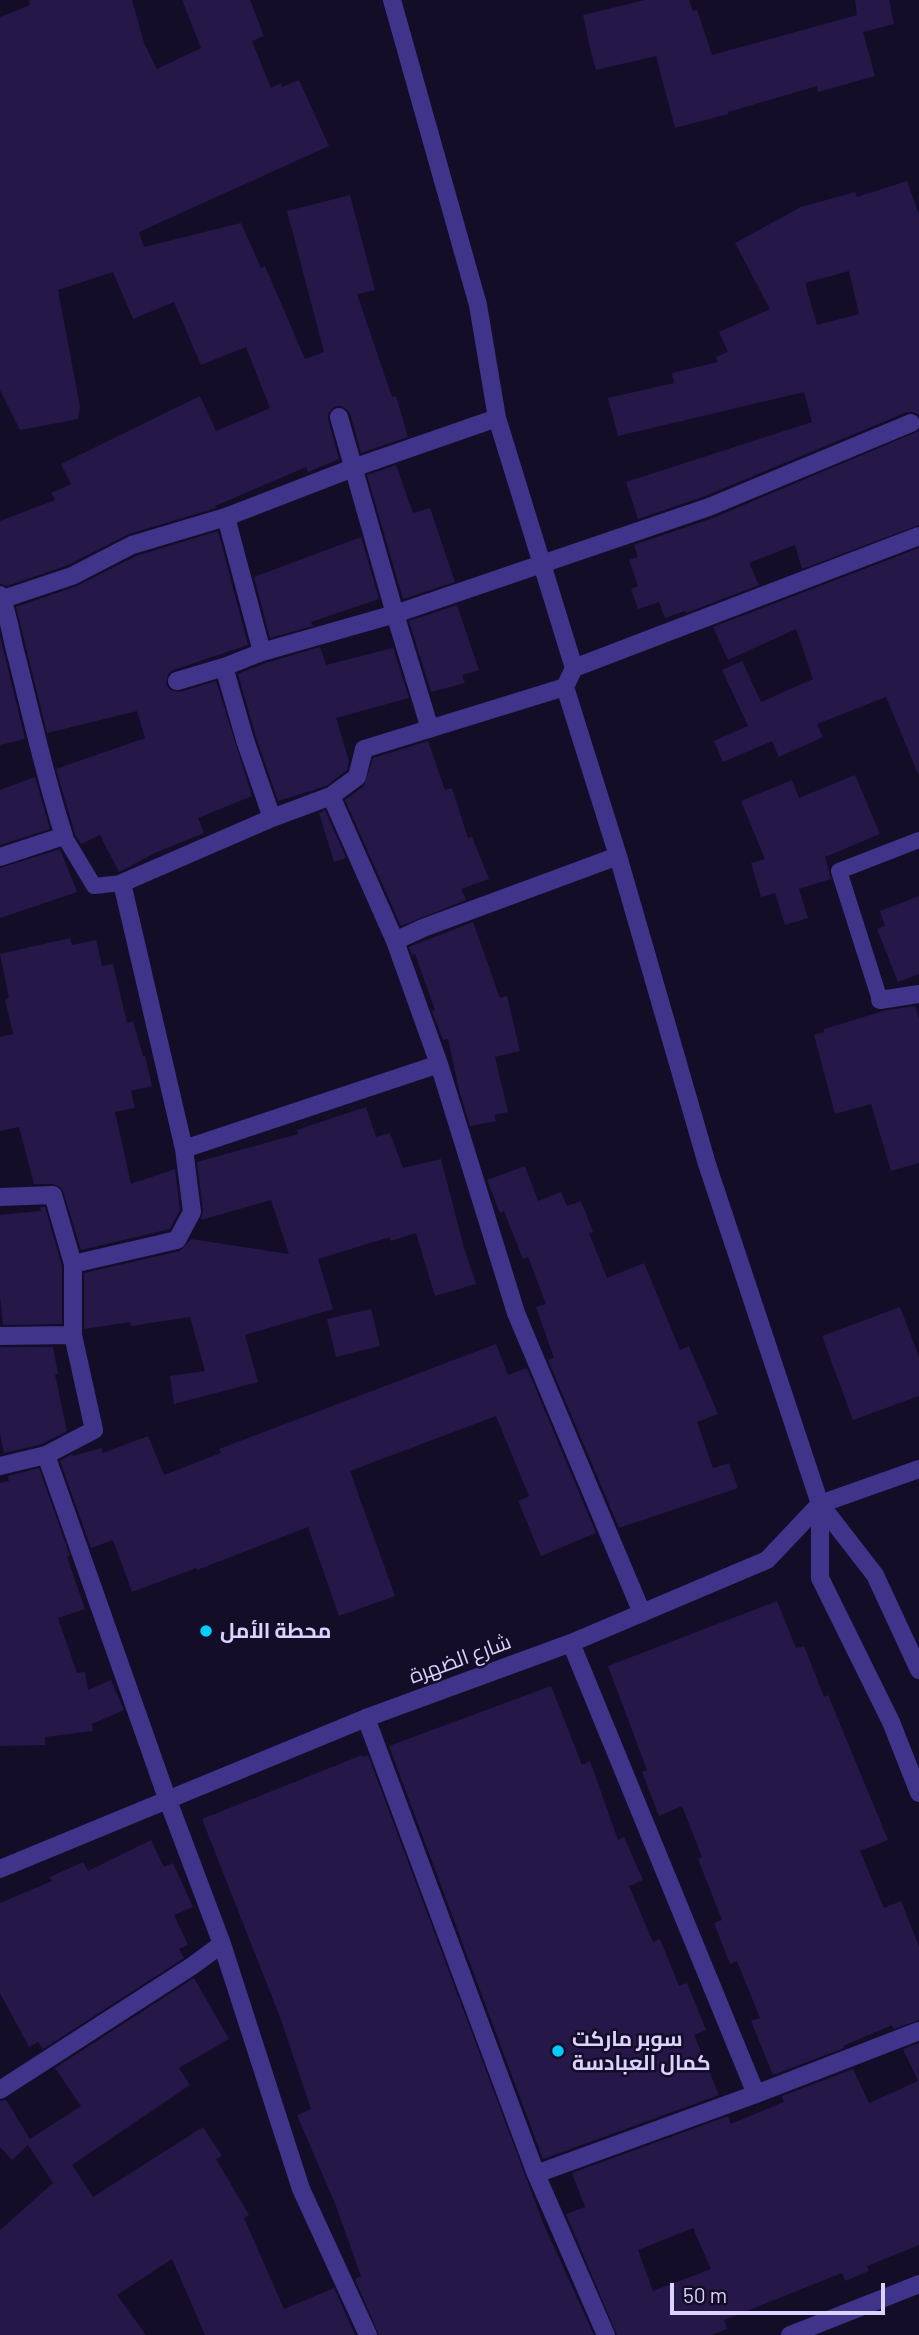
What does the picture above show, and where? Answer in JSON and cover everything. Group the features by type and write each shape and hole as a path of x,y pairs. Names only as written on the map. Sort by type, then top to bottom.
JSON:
{"street":[{"path":"392,0 478,305 497,418 574,668 565,687 618,856 707,1164 820,1504 820,1578 891,1722 919,1793"},
{"path":"339,417 430,729"},
{"path":"0,858 64,836 47,783 34,733 29,700 1,598 72,576 132,545 226,517 353,468 497,418"},
{"path":"177,681 262,652 395,614 709,507 911,423"},
{"path":"226,517 262,652"},
{"path":"574,668 919,536"},
{"path":"224,667 245,740 272,818"},
{"path":"73,1264 177,1240 192,1212 184,1149 122,883 272,818 331,796 357,777 364,749 565,687"},
{"path":"331,796 396,941 439,1064 516,1313 642,1613"},
{"path":"396,941 423,928 618,856"},
{"path":"880,1000 919,994"},
{"path":"184,1149 439,1064"},
{"path":"0,1197 53,1195 73,1264 73,1335 94,1430 46,1455 0,1466"},
{"path":"0,1336 73,1335"},
{"path":"46,1455 167,1798 222,1944 301,2189 368,2335"},
{"name":"شارع الضهرة","path":"0,1869 167,1798 366,1718 570,1643 767,1560 820,1504 919,1469"},
{"path":"820,1504 875,1575 919,1670"},
{"path":"570,1643 756,2094"},
{"path":"366,1718 536,2174 606,2335"},
{"path":"0,2090 222,1944"},
{"path":"536,2174 919,2031"},
{"path":"790,2335 919,2284"}],"lane":[{"path":"64,836 94,886 122,883"},
{"path":"880,1000 839,871 919,840"}],"building":[{"path":"29,0 132,0 144,43 157,69 201,48 182,0 250,0 264,36 252,41 271,88 299,80 329,146 139,232 144,247 241,223 261,268 265,266 305,359 324,352 287,211 350,195 375,290 357,294 392,397 396,396 408,437 361,453 350,413 342,406 335,406 328,414 328,419 339,459 308,472 306,467 215,506 216,508 129,534 68,565 7,586 0,584 0,521 55,500 51,493 71,484 61,464 200,396 216,431 270,408 246,347 201,365 174,302 133,319 113,272 58,290 80,407 78,419 20,430 0,390 0,17 30,5"},
{"path":"645,0 689,0 693,11 697,10 712,55 857,15 855,0 889,0 894,24 863,32 875,76 818,92 817,86 675,128 656,56 596,70 591,52 583,15"},
{"path":"907,181 919,215 919,415 907,412 705,496 638,519 626,482 812,422 804,392 618,436 608,398 674,383 672,373 718,362 716,357 728,352 719,332 770,309 735,243 801,207 855,192 857,197","holes":["849,271 859,314 817,325 805,283"]},
{"path":"919,431 919,525 802,569 795,545 749,563 759,585 686,613 685,611 665,618 659,602 638,609 631,589 638,586 629,560 638,557 634,545 713,518"},
{"path":"396,465 413,513 430,508 455,582 403,599 367,475"},
{"path":"218,531 248,645 173,670 168,674 166,684 170,690 180,692 216,681 252,796 198,818 204,833 157,852 119,872 100,835 81,844 75,834 56,769 145,738 137,711 47,733 16,607 77,586 136,556"},
{"path":"361,537 379,599 311,622 313,626 270,638 254,577"},
{"path":"919,548 919,776 886,697 817,724 823,737 779,757 772,741 723,762 714,741 748,726 722,670 742,661 761,702 813,679 796,629 728,660 713,627"},
{"path":"457,605 479,670 462,675 465,683 431,692 409,621"},
{"path":"0,636 25,739 0,745"},
{"path":"320,647 326,665 393,648 409,698 336,718 349,761 347,770 326,786 278,801 238,674"},
{"path":"428,741 445,790 452,788 468,838 472,837 489,879 461,889 466,900 401,926 345,800 364,786 373,758"},
{"path":"855,775 880,834 825,857 831,879 799,889 808,918 785,925 775,893 761,897 751,863 765,859 741,801 792,780 799,798"},
{"path":"35,777 50,829 0,845 0,790"},
{"path":"325,810 346,858 334,862 319,813"},
{"path":"60,849 77,892 0,918 0,868"},
{"path":"919,896 919,974 898,982 877,929 885,926 880,911"},
{"path":"473,922 500,998 507,996 520,1051 495,1057 508,1112 494,1115 496,1121 470,1126 448,1039 443,1040 415,954 412,955 409,947"},
{"path":"70,938 72,945 96,940 102,966 113,964 127,1023 133,1021 145,1056 152,1086 131,1091 135,1108 115,1112 131,1184 175,1169 180,1210 170,1229 81,1250 62,1188 53,1184 34,1184 19,1127 0,1131 0,1037 13,1034 5,999 9,998 0,954"},
{"path":"915,1006 919,1018 919,1163 891,1171 871,1104 835,1114 814,1035 824,1032 824,1029 883,1011"},
{"path":"366,1107 376,1137 390,1133 403,1168 441,1159 476,1284 435,1296 416,1233 391,1241 390,1237 318,1259 333,1309 245,1335 258,1382 174,1404 170,1376 205,1371 190,1317 131,1326 130,1322 84,1329 84,1273 180,1251 191,1239 289,1254 271,1200 201,1220 203,1211 197,1162 298,1134 297,1130"},
{"path":"525,1166 538,1201 561,1192 567,1206 581,1201 593,1232 589,1233 607,1278 644,1263 680,1350 689,1346 718,1414 697,1422 713,1468 729,1463 738,1488 619,1528 548,1360 554,1358 536,1307 546,1304 528,1257 523,1259 504,1211 500,1213 487,1180"},
{"path":"40,1207 45,1207 62,1266 62,1324 3,1325 0,1296 0,1215 41,1211"},
{"path":"900,1307 919,1357 919,1396 853,1420 822,1336"},
{"path":"371,1309 380,1346 336,1357 327,1319"},
{"path":"496,1344 508,1375 527,1368 596,1533 541,1556 518,1501 529,1496 496,1416 350,1471 395,1596 339,1616 308,1527 132,1592 113,1540 91,1548 60,1461 72,1454 73,1456 101,1448 103,1453 148,1436 164,1475 221,1453 219,1449"},
{"path":"0,1347 53,1347 58,1374 55,1375 67,1431 42,1444 4,1453 0,1433"},
{"path":"39,1468 70,1556 67,1557 85,1609 58,1618 77,1673 85,1672 88,1690 111,1680 124,1710 92,1724 93,1731 45,1737 45,1745 0,1746 0,1483 9,1481 8,1476"},
{"path":"777,1601 796,1648 804,1646 824,1697 828,1695 888,1840 860,1851 884,1908 901,1901 919,1946 919,2020 894,2029 892,2025 843,2046 844,2048 773,2075 751,2021 760,2018 737,1961 730,1964 714,1923 722,1920 698,1859 702,1857 682,1806 659,1816 642,1772 647,1770 608,1666"},
{"path":"551,1686 582,1765 590,1761 618,1840 624,1837 643,1880 629,1886 653,1942 660,1939 679,1986 687,1983 706,2030 694,2035 719,2095 543,2159 389,1746"},
{"path":"362,1755 368,1755 543,2223 594,2335 379,2335 355,2279 361,2276 336,2206 297,2115 311,2109 280,2017 202,1819"},
{"path":"151,1840 164,1867 173,1863 193,1907 174,1915 188,1945 179,1949 184,1958 43,2049 38,2042 29,2047 0,1993 0,1903 52,1881 50,1877 83,1862 88,1871"},
{"path":"194,1978 229,2039 179,2068 190,2085 72,2165 93,2197 203,2127 222,2156 216,2159 249,2215 244,2218 284,2309 334,2288 355,2335 205,2335 172,2259 117,2295 146,2335 0,2335 0,2230 53,2183 28,2145 12,2160 0,2147 0,2101 6,2100 30,2139 81,2106 55,2068"},
{"path":"919,2043 919,2245 867,2266 869,2271 845,2281 842,2273 724,2320 727,2329 712,2335 617,2335 566,2214 585,2207 572,2173 728,2116 731,2124 784,2102 782,2096 853,2069 869,2103 918,2081 903,2049","holes":["693,2228 711,2269 653,2291 638,2250"]}],"place":[{"name":"محطة الأمل","path":"206,1631"},
{"name":"سوبر ماركت كمال العبادسة","path":"558,2051"}]}
